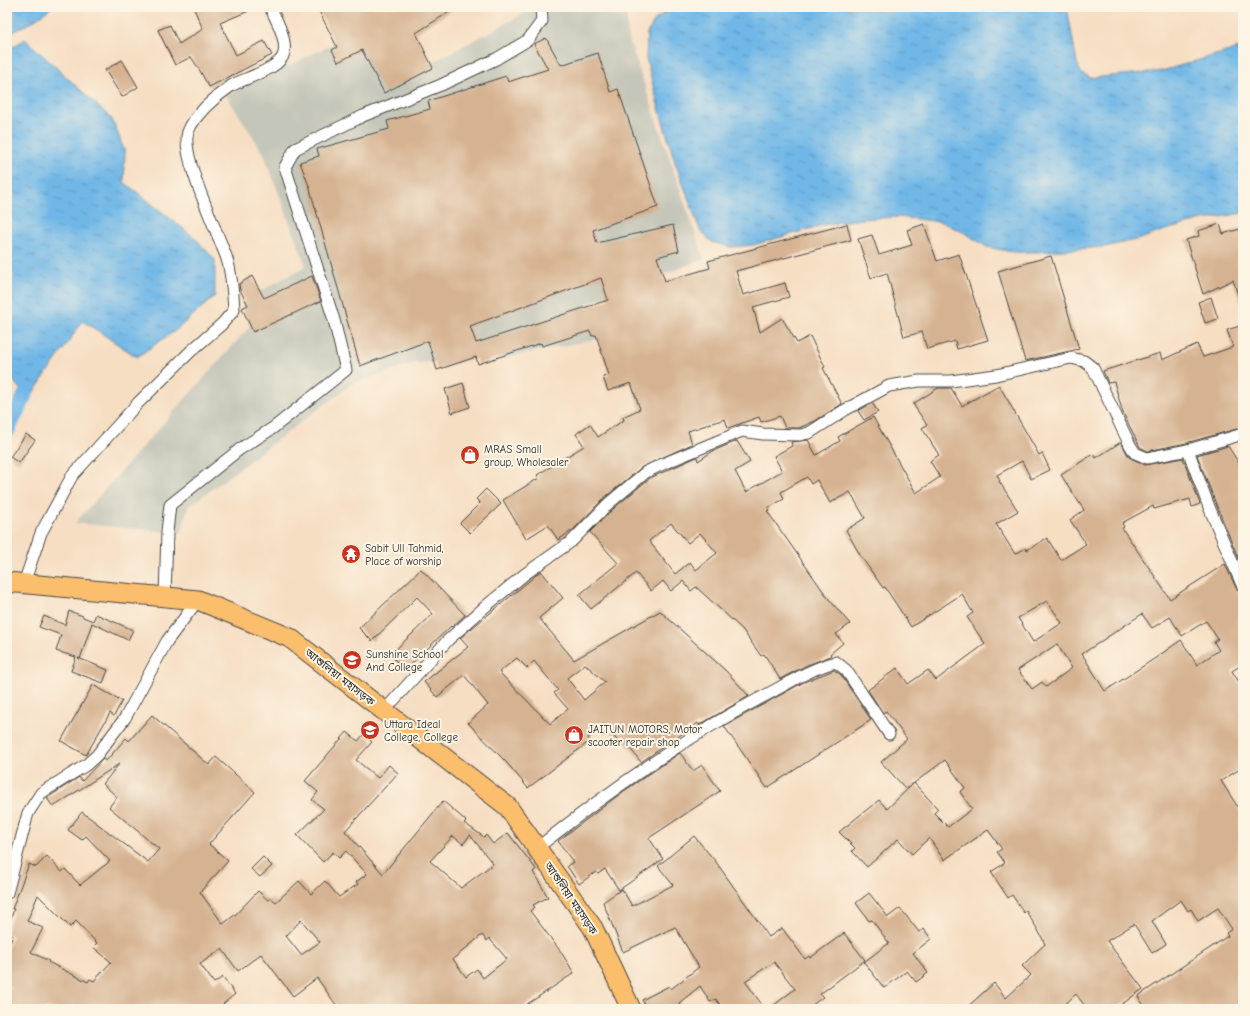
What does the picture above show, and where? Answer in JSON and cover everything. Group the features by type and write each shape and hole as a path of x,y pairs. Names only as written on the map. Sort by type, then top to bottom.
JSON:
{"highway":[{"name":"আশুলিয়া মহাসড়ক","path":"16,582 198,600 290,638 508,807 594,928 631,1009"}],"street":[{"path":"16,582 72,476 138,403 191,351 222,324 234,310 228,260 196,177 187,147 188,134 199,114 231,86 268,69 282,59 284,52 283,43 270,7"},
{"path":"165,597 167,532 170,505 240,449 273,428 346,370 334,320 285,167 295,149 363,116 441,85 496,59 528,40 542,21 541,7"},
{"path":"384,711 448,640 525,574 572,541 608,504 646,472 721,438 742,431 763,434 800,435 809,433 845,410 889,386 919,381 951,381 996,375 1071,358 1084,361 1094,368 1125,436 1135,453 1147,458 1188,450 1243,434"},
{"path":"1188,450 1209,507 1243,587"},
{"path":"7,893 28,813 41,793 86,766 97,755 125,718 167,641 198,600"},
{"path":"537,848 586,809 671,750 742,707 822,665 836,662 846,670 889,734"}],"shaded area":[{"path":"537,7 626,7 628,37 704,259 586,304 605,337 509,357 415,363 353,383 188,507 181,533 75,523 250,326 241,302 306,266 264,154 226,95 400,13 425,66"}],"water":[{"path":"7,7 52,7 35,20 7,35"},
{"path":"672,7 1067,7 1077,63 1081,73 1091,78 1162,71 1243,47 1243,213 1199,221 1165,230 1140,239 1104,247 1037,252 1012,252 987,247 965,233 942,222 898,217 860,219 823,225 754,245 731,247 712,242 700,230 675,162 646,58 647,33 656,19"},
{"path":"25,39 112,119 125,152 124,182 195,238 215,260 215,296 176,330 137,357 83,321 31,396 19,388 7,372 7,51"}],"building":[{"path":"193,7 258,7 220,23 236,55 264,41 272,55 209,87 191,57 175,65 158,30 170,25 179,44 203,29"},
{"path":"317,7 457,7 416,33 433,68 384,93 362,50 338,62 332,50 337,47"},
{"path":"546,38 561,65 598,53 610,92 618,89 658,207 593,230 597,243 673,225 679,251 657,257 665,281 710,268 708,261 847,224 851,240 736,271 743,295 785,283 789,297 753,307 760,332 782,318 797,343 810,336 825,367 823,368 842,404 815,421 799,428 785,428 780,416 761,422 759,417 728,428 725,419 688,431 692,444 642,467 603,499 573,530 558,540 548,525 526,539 503,500 539,478 537,475 584,446 576,434 590,424 598,437 624,420 623,417 640,409 631,383 608,391 603,377 609,375 596,335 592,336 590,331 542,346 541,343 478,364 476,357 437,370 428,341 360,366 309,186 300,162 319,156 317,149 389,129 387,121 430,109 428,101 506,76 508,82 548,69 534,44","holes":["601,278 608,300 476,343 470,326"]},
{"path":"122,60 138,87 122,97 105,70"},
{"path":"924,224 937,261 959,254 988,340 957,349 955,341 927,349 922,332 904,337 887,273 871,278 858,239 872,235 879,255 912,245 907,230"},
{"path":"1220,224 1223,234 1243,228 1243,303 1241,304 1233,280 1203,294 1186,240 1199,236 1198,231"},
{"path":"1051,256 1079,349 1025,361 998,271"},
{"path":"252,276 264,298 312,276 321,301 253,332 242,308 248,305 240,290 239,284"},
{"path":"1211,297 1218,319 1205,323 1198,302"},
{"path":"1243,325 1243,427 1186,443 1148,451 1140,447 1123,413 1114,382 1108,383 1103,371 1160,353 1162,360 1197,344 1203,357 1233,347 1227,330"},
{"path":"463,383 470,407 452,413 445,389"},
{"path":"999,385 1039,455 1042,453 1050,470 1031,479 1022,461 997,475 999,481 1018,511 996,524 1015,554 1026,548 1027,550 1047,538 1061,560 1086,544 1070,520 1084,510 1061,475 1093,454 1096,458 1121,442 1129,457 1145,465 1183,458 1200,504 1192,507 1190,499 1154,509 1153,506 1122,523 1124,527 1122,528 1170,599 1225,564 1237,590 1243,594 1243,664 1232,671 1243,688 1243,767 1221,781 1243,815 1243,1009 1146,1009 1138,996 1228,936 1226,933 1232,929 1218,908 1198,921 1191,909 1188,911 1181,900 1152,921 1166,944 1152,953 1134,924 1107,941 1143,989 1115,1009 1087,1009 1076,994 1060,1009 965,1009 994,983 1006,998 1031,975 1022,966 1045,944 1026,911 1024,913 1012,895 1008,898 991,872 1005,863 997,852 1002,849 988,830 944,860 929,838 912,854 898,839 867,867 852,851 855,848 839,832 879,800 887,809 914,783 906,789 881,762 907,739 886,711 883,713 868,690 897,668 908,684 928,670 936,680 985,644 967,617 973,613 962,594 911,627 885,587 883,588 860,555 846,530 865,518 850,492 830,503 817,480 811,484 807,477 781,492 784,499 768,508 770,510 767,511 828,598 850,624 836,634 843,643 830,654 831,656 807,665 780,679 764,654 761,656 742,629 696,587 691,591 683,581 671,591 663,581 651,591 636,573 591,609 579,595 618,563 590,532 613,509 650,478 697,457 698,461 713,451 737,441 750,462 735,471 746,492 782,471 774,456 792,446 791,442 808,440 816,455 840,441 838,437 873,417 916,493 940,477 930,461 939,455 922,428 927,425 913,404 938,388 951,388 962,406","holes":["671,523 688,543 700,533 717,553 696,570 690,562 675,574 649,541","1047,601 1062,623 1033,642 1018,618","1142,614 1152,628 1170,617 1182,636 1206,621 1218,639 1214,642 1219,650 1197,665 1181,640 1105,691 1082,654","1057,644 1072,668 1046,687 1042,682 1032,689 1018,670","945,760 965,788 960,792 972,809 948,827 934,813 938,809 914,783"]},
{"path":"872,403 878,412 864,420 858,411"},
{"path":"26,434 35,440 19,463 10,457"},
{"path":"1228,446 1243,470 1243,569 1197,455"},
{"path":"486,489 501,504 470,533 460,523 480,503 476,499"},
{"path":"421,569 465,615 452,627 451,626 405,670 390,655 433,614 417,597 372,641 359,628"},
{"path":"541,571 563,598 539,618 574,660 660,611 726,671 749,696 699,725 698,723 641,762 624,741 620,744 604,724 588,738 590,741 528,788 506,762 468,723 488,705 464,675 437,697 424,682 468,647 460,638","holes":["517,658 527,668 534,661 558,690 554,693 568,709 550,724 499,672","585,664 605,682 584,700 567,678"]},
{"path":"69,611 93,621 96,614 133,630 128,640 92,623 80,659 108,670 103,683 71,671 76,657 56,651 61,635 39,627 44,616 65,625"},
{"path":"834,670 841,675 871,720 767,788 724,726 804,682"},
{"path":"93,685 122,701 114,716 110,713 86,755 61,741"},
{"path":"152,715 209,765 216,757 255,792 209,844 228,861 200,892 223,924 236,914 258,891 268,900 271,898 276,902 299,881 311,894 325,881 339,897 358,884 356,882 367,874 346,851 339,858 333,852 323,862 297,835 324,809 312,800 318,792 305,781 347,732 358,741 364,734 372,742 356,760 378,778 389,765 398,773 345,831 383,874 443,801 466,821 464,823 484,837 486,835 493,844 508,833 536,869 533,872 548,897 533,905 535,907 530,911 561,952 574,973 520,1009 339,1009 317,978 293,996 261,954 238,971 222,949 200,964 214,983 223,977 235,994 223,1004 227,1009 14,1009 7,1006 7,996 11,987 7,985 7,949 13,936 7,933 7,930 14,909 12,909 29,864 36,867 47,856 62,872 65,869 80,885 110,861 86,836 82,840 68,830 82,812 148,862 159,849 109,807 117,797 103,784 119,764 53,807 47,798 79,777 82,781 103,759 106,761 126,738 129,741","holes":["470,835 493,864 461,888 430,861 453,836 463,844","38,895 70,927 76,921 97,943 93,947 111,962 94,981 90,979 88,982 31,952 43,928 27,921","301,920 320,942 301,955 286,936","482,935 487,941 489,938 507,959 483,978 477,969 466,977 453,959"]},
{"path":"680,753 693,771 702,765 720,791 649,838 663,859 619,890 605,869 598,874 596,872 579,884 567,866 573,862 558,841 624,791"},
{"path":"694,836 716,862 769,937 782,928 805,959 809,956 810,958 844,933 865,960 820,994 823,997 807,1009 769,1009 795,989 774,962 745,981 765,1009 723,1009 716,999 710,1002 700,986 679,1003 682,1009 647,1009 642,1000 669,986 671,989 699,967 675,927 623,952 603,902 622,889 632,906 673,885 658,866"},
{"path":"263,857 272,866 260,877 251,869"},
{"path":"869,893 888,917 900,908 919,932 924,929 931,939 913,953 928,973 916,982 907,971 884,988 864,962 889,943 872,920 869,921 856,903"}],"waterway":[{"path":"7,432 26,393"}],"place":[{"name":"MRAS Small group, Wholesaler","path":"470,455"},
{"name":"Sabit Ull Tahmid, Place of worship","path":"351,554"},
{"name":"Sunshine School And College","path":"352,660"},
{"name":"Uttara Ideal College, College","path":"370,730"},
{"name":"JAITUN MOTORS, Motor scooter repair shop","path":"574,735"}]}
